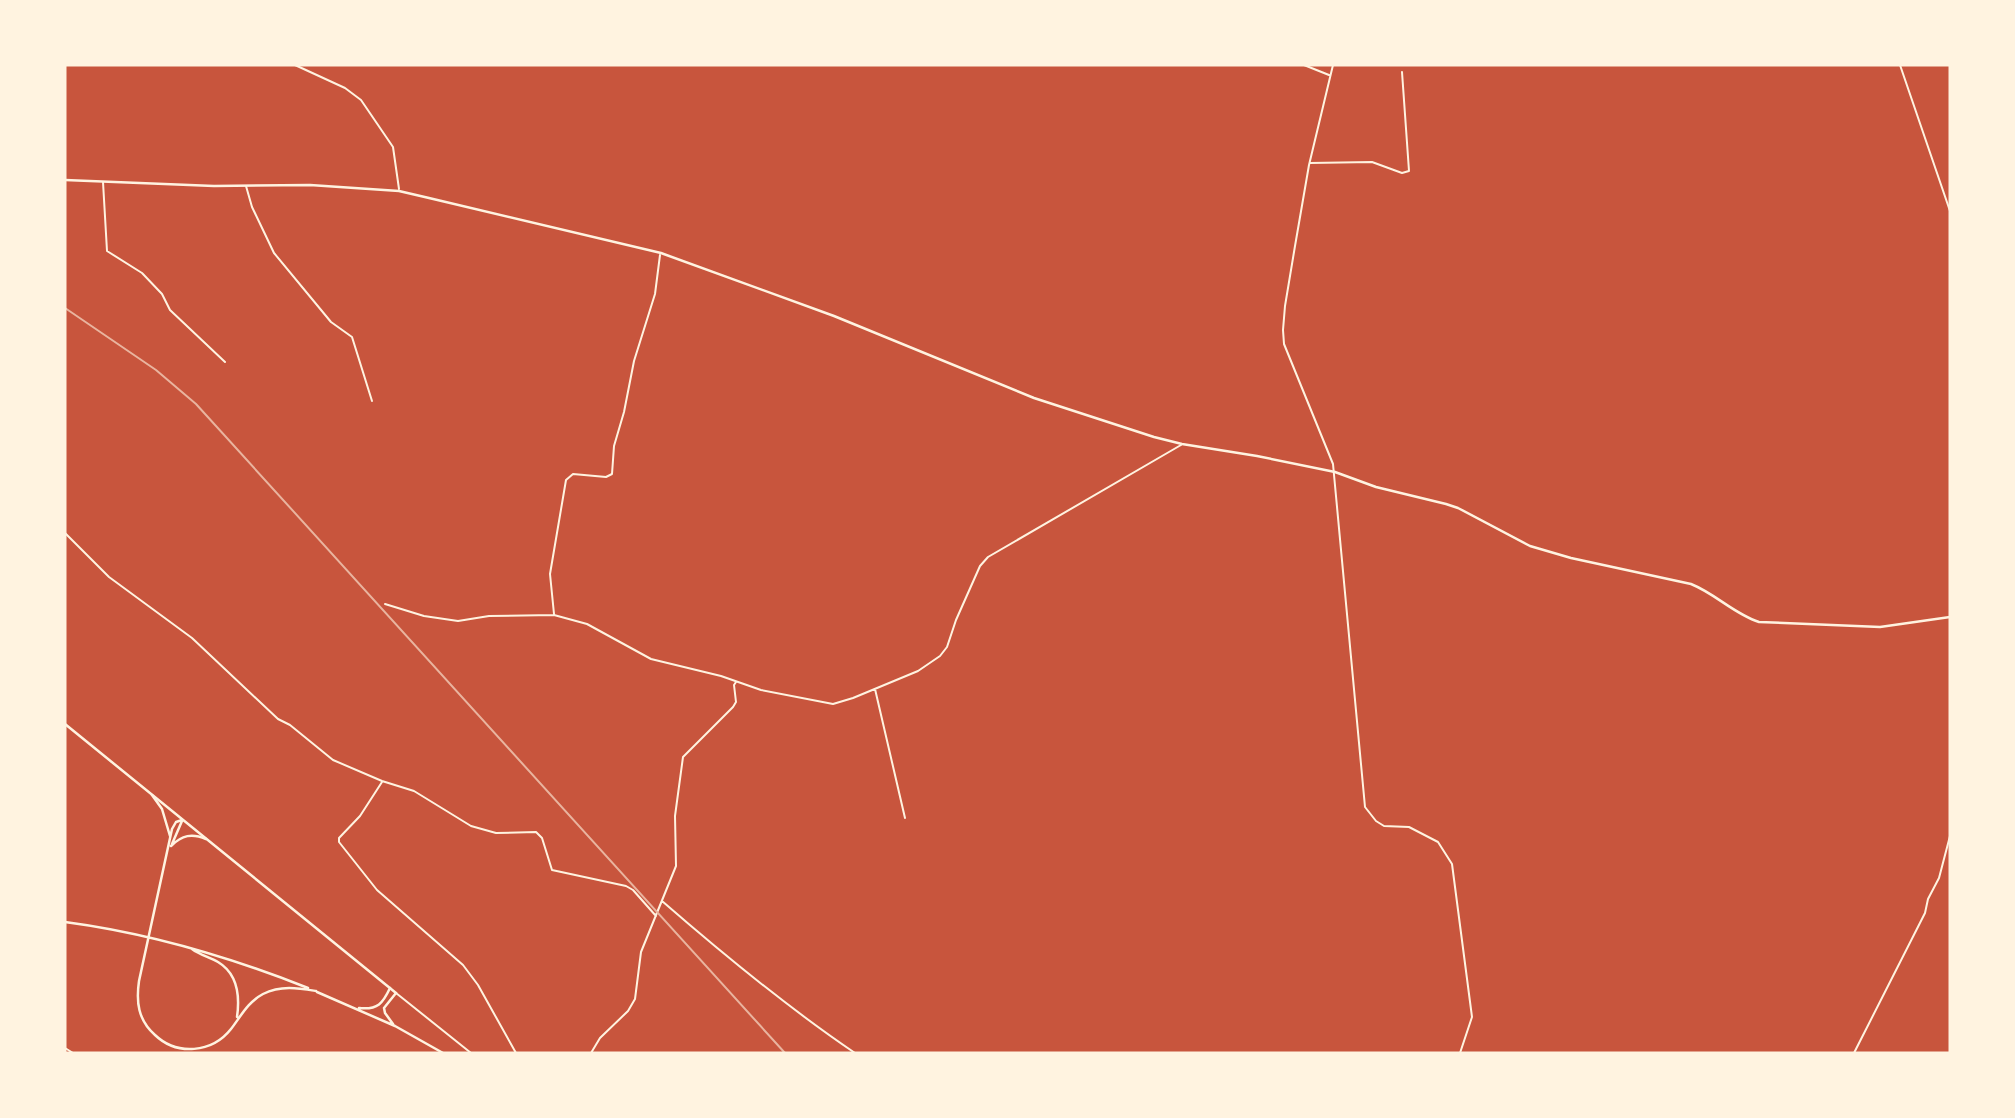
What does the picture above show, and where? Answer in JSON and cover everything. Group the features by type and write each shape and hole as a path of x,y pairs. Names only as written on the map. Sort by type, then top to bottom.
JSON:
{"street":[{"path":"295,65 336,83 361,100 392,144 399,191"},
{"path":"1304,65 1330,76"},
{"path":"1333,65 1310,163 1283,330 1284,344 1324,438 1335,472 1364,803 1369,813 1384,826 1409,827 1438,842 1452,864 1472,1017 1460,1053"},
{"path":"1900,65 1950,211"},
{"path":"1310,163 1372,162 1402,173 1409,172 1402,72"},
{"path":"65,180 246,186 310,185 399,191 661,253 834,316 1034,398 1182,444 1335,472 1376,487 1458,508 1530,546 1571,558 1691,584 1747,618 1759,622 1777,625 1880,627 1950,617"},
{"path":"103,182 107,251 142,273 162,294 170,310 225,362"},
{"path":"246,186 252,207 274,253 331,322 352,337 372,401"},
{"path":"554,615 550,573 566,480 573,474 609,477 612,474 614,446 634,361 655,294 661,253"},
{"path":"385,604 424,616 458,621 489,616 554,615 587,624 645,657 738,681 761,690 829,704 853,698 922,669 944,652 970,587 980,566 988,557 1182,444"},
{"path":"65,533 109,577 192,638 278,719 333,760 382,782 414,791 456,818 484,830 496,833 536,832 542,838 552,870 630,888 656,916"},
{"path":"591,1053 600,1038 633,1004 637,992 641,952 676,866 675,816 683,757 733,707 736,702 734,685 738,681"},
{"path":"874,688 905,818"},
{"path":"65,724 471,1053"},
{"path":"382,782 360,816 339,838 339,842 377,891 463,965 478,985 516,1053"},
{"path":"152,795 162,809 170,846"},
{"path":"182,820 174,824 137,997 138,1009 145,1023 161,1040 183,1049 201,1048 230,1031 253,1000 273,989 291,987 316,991"},
{"path":"170,846 182,820"},
{"path":"170,846 187,835 206,839"},
{"path":"1854,1053 1925,913 1928,899 1939,878 1950,836"},
{"path":"662,901 744,972 855,1053"},
{"path":"65,922 192,948 239,962 355,1008 395,1026 443,1053"},
{"path":"192,948 198,954 217,962 231,976 238,989 236,1020"},
{"path":"355,1008 377,1008 390,988"},
{"path":"395,1026 384,1010 386,1003 396,993"},
{"path":"65,1048 73,1053"}],"railway":[{"path":"65,308 156,370 196,404 785,1053"}]}
